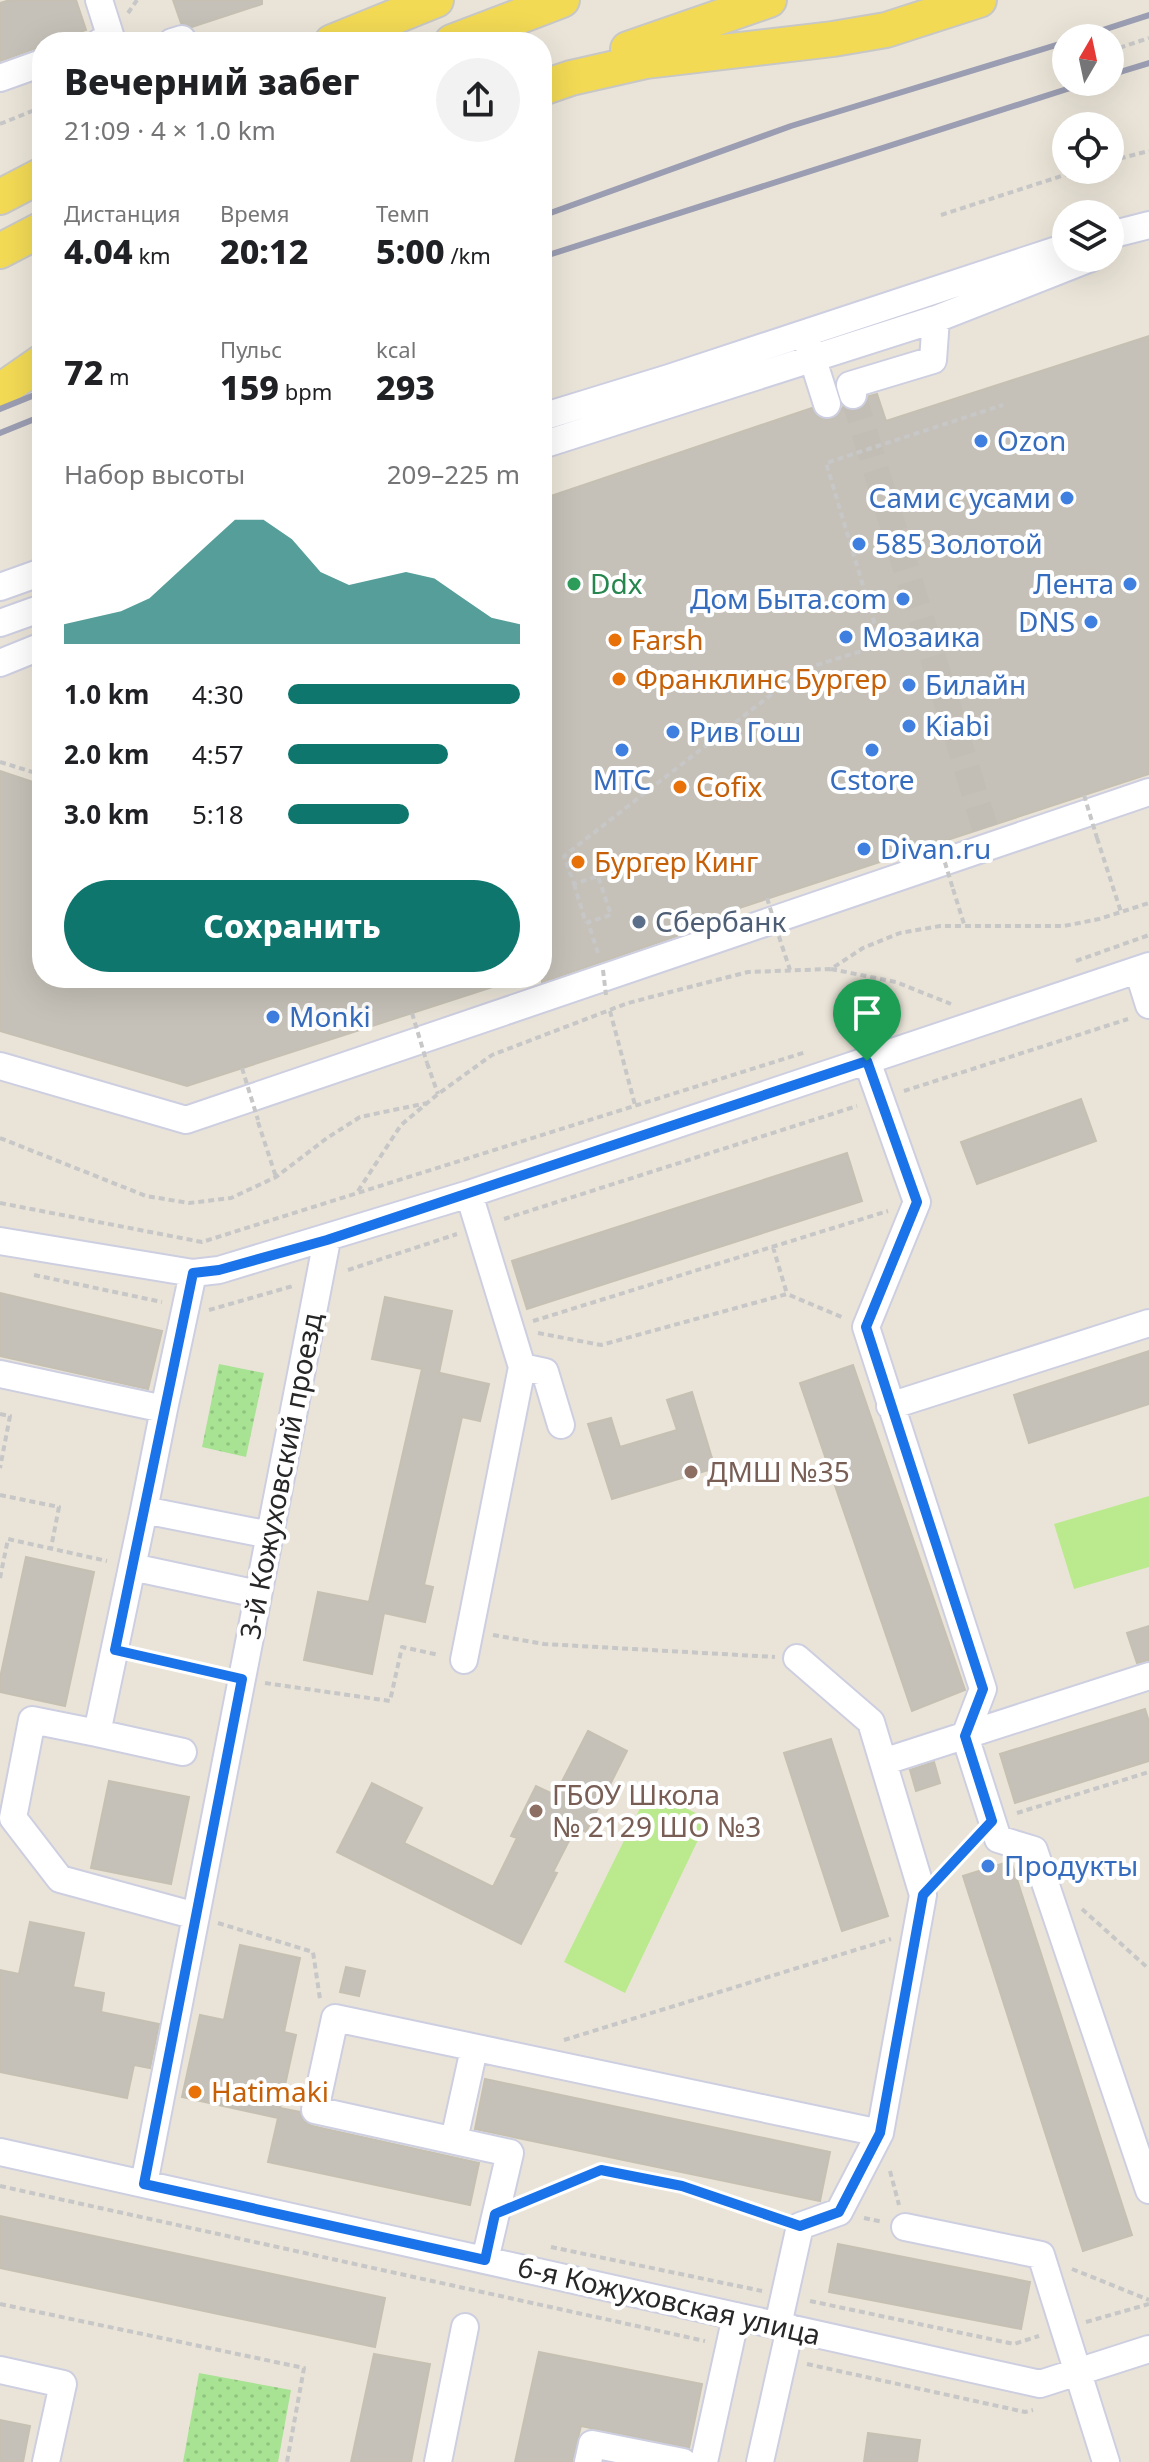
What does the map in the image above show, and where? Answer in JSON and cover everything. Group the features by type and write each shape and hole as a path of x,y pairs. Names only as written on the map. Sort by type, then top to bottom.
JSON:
{"main road":[{"path":"357,32 436,0"},
{"path":"478,32 562,0"},
{"path":"552,80 590,62 769,0"},
{"path":"552,83 646,61 886,30 979,0"},
{"path":"0,197 32,180"},
{"path":"0,219 32,208"},
{"path":"0,251 32,234"},
{"path":"0,391 32,369"}],"street":[{"path":"99,0 106,32"},
{"path":"0,78 32,67"},
{"path":"552,414 1052,252"},
{"path":"552,442 936,319 1055,272"},
{"path":"853,395 850,385 933,360 936,319"},
{"path":"804,333 827,404"},
{"path":"571,408 577,434"},
{"path":"0,587 32,576"},
{"path":"0,623 32,612"},
{"path":"0,663 32,650"},
{"path":"0,1066 186,1120 987,837 1149,792"},
{"path":"0,1241 193,1273 219,1270 327,1240 469,1194 1144,968 1149,1005"},
{"path":"867,1061 917,1202 866,1327 983,1689 965,1736 998,1839 1034,1850 1149,2190"},
{"path":"464,1660 522,1367 469,1194"},
{"name":"3-й Кожуховский проезд","path":"144,2184 327,1240"},
{"path":"97,1733 193,1273"},
{"path":"890,1406 1149,1323"},
{"path":"522,1367 545,1372 561,1425"},
{"path":"0,1374 164,1409"},
{"path":"144,1510 270,1535"},
{"path":"132,1567 258,1594"},
{"path":"760,2462 783,2359 784,2295 800,2226 839,2212 880,2133 923,1895 871,1722 797,1658"},
{"path":"883,1762 1149,1676"},
{"path":"183,1752 32,1720 13,1818 60,1879 196,1916"},
{"path":"485,2260 510,2153 315,2110 335,2018 880,2133"},
{"path":"454,2140 474,2049"},
{"name":"6-я Кожуховская улица","path":"0,2152 1040,2384 1149,2349"},
{"path":"905,2227 1041,2255 1106,2462"},
{"path":"704,2462 736,2316"},
{"path":"438,2462 465,2327"},
{"path":"0,2370 63,2384 46,2462"},
{"path":"588,2462 592,2444 683,2462"}],"path":[{"path":"1124,46 1149,38"},
{"path":"0,124 32,111"},
{"path":"1124,157 1149,151"},
{"path":"941,215 1052,179"},
{"path":"598,953 564,856 804,669 881,645 826,463 1003,405"},
{"path":"0,762 32,772"},
{"path":"1084,795 1121,912"},
{"path":"939,843 965,927"},
{"path":"574,884 598,876 611,915 587,923"},
{"path":"767,898 790,971"},
{"path":"831,969 863,948 900,933 940,926 1064,926 1149,903"},
{"path":"1074,962 1149,935"},
{"path":"357,1193 401,1125 492,1055 628,1003 748,972 831,969 896,982 954,1005 939,1010"},
{"path":"603,970 606,995 635,1105"},
{"path":"412,1013 438,1094"},
{"path":"0,1203 202,1242 817,1048"},
{"path":"242,1068 276,1177"},
{"path":"0,1138 146,1196 189,1203 231,1198 276,1177 360,1117 429,1102"},
{"path":"512,1328 917,1202"},
{"path":"773,1247 787,1294"},
{"path":"512,1328 601,1345 787,1294 866,1327"},
{"path":"0,1414 10,1416 0,1468"},
{"path":"0,1495 59,1507 51,1548"},
{"path":"0,1578 8,1539 132,1567"},
{"path":"470,1631 544,1644 797,1658"},
{"path":"115,1650 242,1679 390,1701 402,1647 464,1660"},
{"path":"923,1895 992,1821 1149,1772"},
{"path":"1081,1908 1149,1969"},
{"path":"196,1916 313,1952 328,2048"},
{"path":"557,2042 917,1931"},
{"path":"839,2212 905,2227 880,2133"},
{"path":"495,2214 601,2170 682,2186 800,2226"},
{"path":"0,2186 729,2346"},
{"path":"549,2246 1014,2344 1149,2302"},
{"path":"1041,2255 1149,2302"},
{"path":"0,2304 304,2368 287,2462"},
{"path":"783,2359 1025,2412 1040,2408"}],"green space":[{"path":"219,1364 264,1373 246,1457 202,1447"},
{"path":"1149,1496 1149,1567 1074,1589 1054,1524"},
{"path":"649,1790 708,1819 625,1993 564,1962"},
{"path":"199,2373 291,2390 278,2462 183,2462"}],"building":[{"path":"10,0 76,0 86,30 32,32 32,50 0,61 0,3"},
{"path":"173,0 262,0 262,4 192,27 181,23"},
{"name":"Мозаика","path":"1149,336 1149,774 675,929 677,936 552,979 552,496 812,408 817,416 831,419 843,407 850,411 858,410 865,405 869,396 877,394 886,421"},
{"path":"0,771 32,782 32,988 489,988 187,1086 0,1031"},
{"path":"1081,1099 1096,1141 977,1184 961,1142"},
{"path":"847,1153 862,1201 527,1309 512,1261"},
{"path":"0,1293 162,1331 148,1389 0,1356"},
{"path":"385,1297 452,1311 439,1373 489,1384 480,1421 462,1417 424,1585 433,1587 425,1622 384,1613 372,1674 304,1660 318,1592 369,1602 422,1369 372,1359"},
{"path":"1149,1351 1149,1404 1029,1443 1014,1395"},
{"path":"853,1365 965,1690 912,1711 800,1383"},
{"path":"692,1392 715,1468 612,1499 588,1424 611,1418 620,1447 677,1430 667,1400"},
{"path":"26,1557 94,1572 65,1706 0,1692 0,1678"},
{"path":"1149,1626 1149,1660 1137,1663 1127,1633"},
{"path":"1145,1709 1149,1722 1149,1761 1015,1803 1000,1754"},
{"path":"588,1731 627,1751 586,1832 576,1827 521,1944 337,1852 372,1783 422,1808 404,1843 493,1887 517,1838 511,1836 536,1786 555,1795"},
{"path":"831,1739 888,1916 842,1931 784,1753"},
{"path":"934,1762 940,1783 916,1791 910,1770"},
{"path":"109,1781 189,1797 171,1884 91,1868"},
{"path":"1011,1861 1132,2235 1083,2251 963,1876"},
{"path":"30,1922 84,1933 73,1987 104,1993 101,2012 159,2024 150,2068 134,2065 127,2098 0,2072 0,1970 19,1974"},
{"path":"240,1945 300,1958 284,2032 296,2035 280,2108 300,2112 304,2121 312,2126 479,2163 470,2205 268,2162 278,2118 182,2097 200,2015 224,2020"},
{"path":"346,1967 365,1971 359,1996 340,1992"},
{"path":"485,2079 830,2152 820,2201 475,2129"},
{"path":"0,2216 385,2298 375,2347 0,2268"},
{"path":"838,2244 1030,2282 1021,2329 829,2292"},
{"path":"539,2352 702,2384 689,2448 581,2426 572,2462 515,2462"},
{"path":"374,2354 430,2364 411,2462 351,2462"},
{"path":"0,2420 30,2426 23,2462 0,2462"},
{"path":"868,2433 920,2440 917,2462 864,2462"}],"tunnel":[{"path":"853,395 985,828"}],"railway":[{"path":"1121,24 1149,15"},
{"path":"552,212 791,126 1052,46"},
{"path":"1124,71 1149,63"},
{"path":"552,254 1052,94"},
{"path":"0,409 32,396"},
{"path":"0,433 32,420"}],"place":[{"name":"Ozon","path":"981,441"},
{"name":"Сами с усами","path":"1067,498"},
{"name":"585 Золотой","path":"859,544"},
{"name":"Ddx","path":"574,584"},
{"name":"Лента","path":"1130,584"},
{"name":"Дом Быта.com","path":"903,599"},
{"name":"DNS","path":"1091,622"},
{"name":"Мозаика","path":"846,637"},
{"name":"Farsh","path":"615,640"},
{"name":"Франклинс Бургер","path":"619,679"},
{"name":"Билайн","path":"909,685"},
{"name":"Kiabi","path":"909,726"},
{"name":"Рив Гош","path":"673,732"},
{"name":"МТС","path":"622,750"},
{"name":"Cstore","path":"872,750"},
{"name":"Cofix","path":"680,787"},
{"name":"Divan.ru","path":"864,849"},
{"name":"Бургер Кинг","path":"578,862"},
{"name":"Сбербанк","path":"639,922"},
{"name":"Monki","path":"273,1017"},
{"name":"ДМШ №35","path":"691,1472"},
{"name":"ГБОУ Школа № 2129 ШО №3","path":"536,1811"},
{"name":"Продукты","path":"988,1866"},
{"name":"Hatimaki","path":"195,2092"}],"route":[{"path":"867,1061 917,1202 866,1327 983,1689 965,1736 992,1821 923,1895 880,2133 839,2212 800,2226 682,2186 601,2170 495,2214 485,2260 144,2184 242,1679 115,1650 193,1273 219,1270 327,1240 867,1061"}]}
